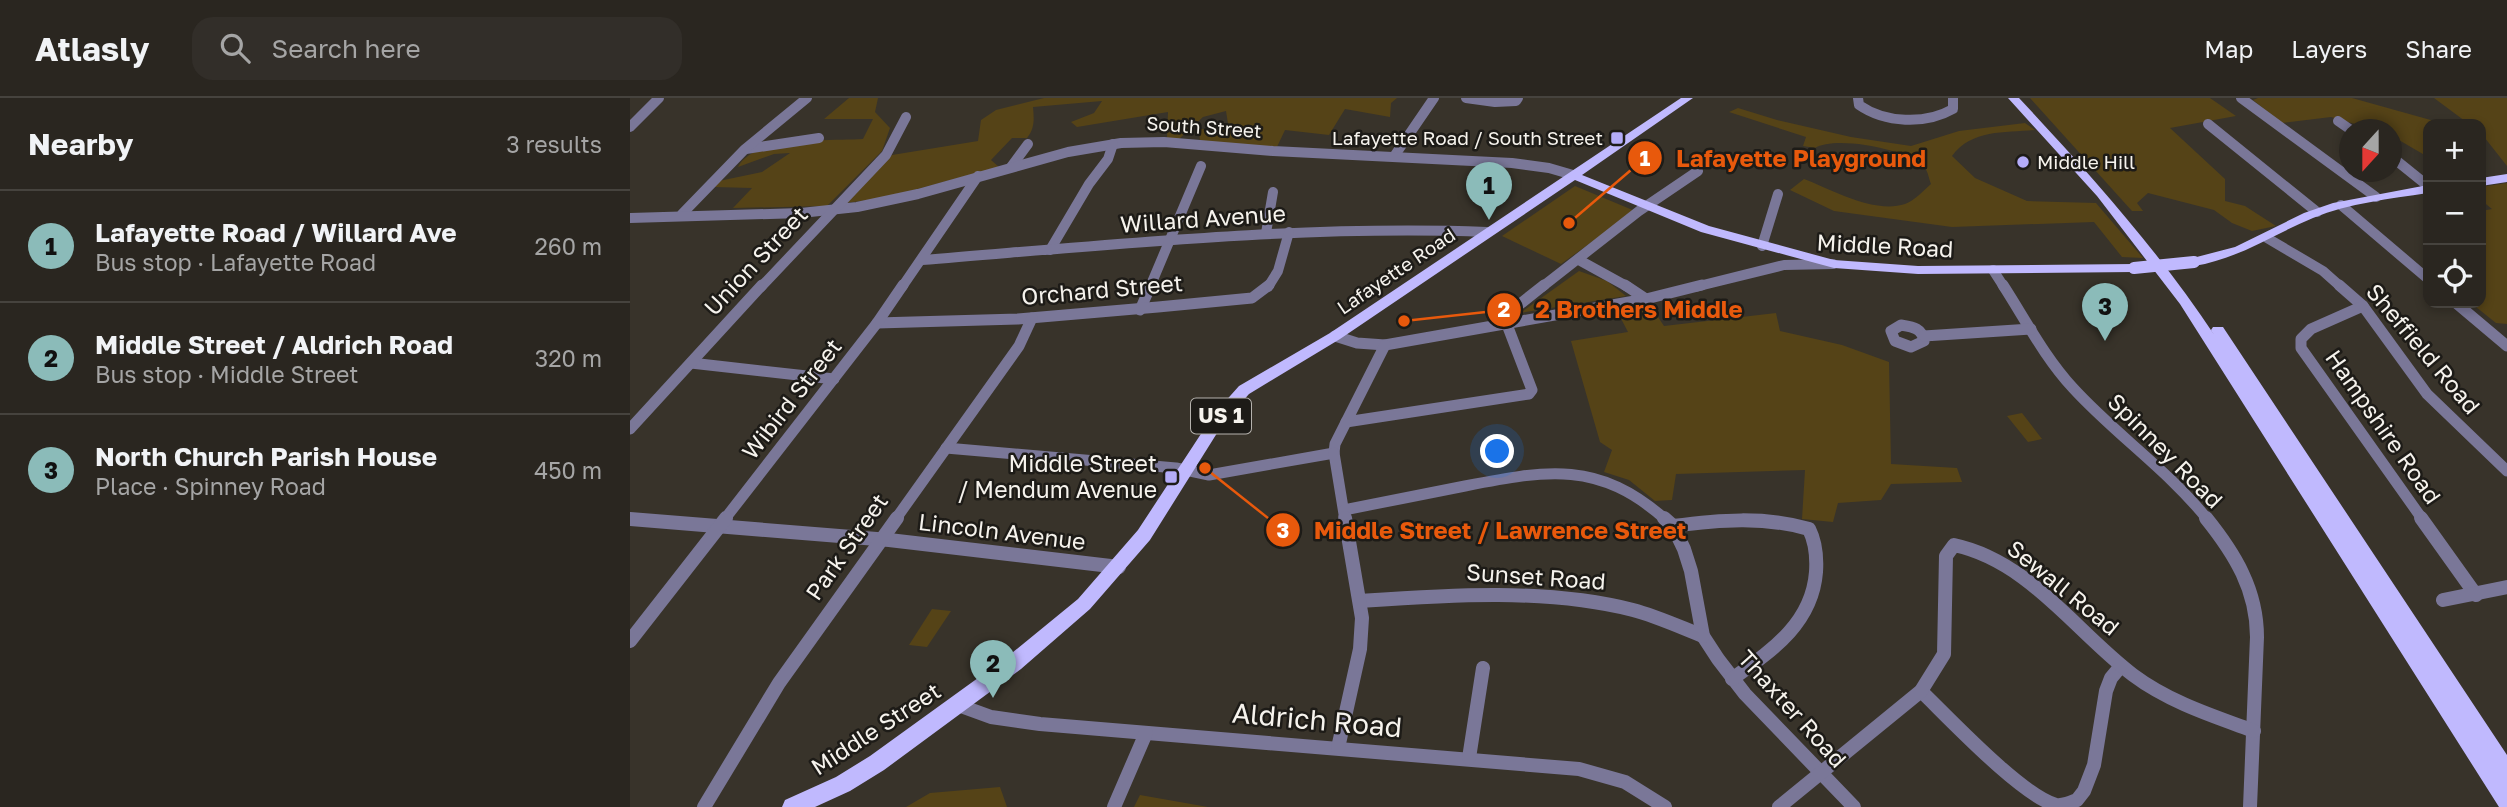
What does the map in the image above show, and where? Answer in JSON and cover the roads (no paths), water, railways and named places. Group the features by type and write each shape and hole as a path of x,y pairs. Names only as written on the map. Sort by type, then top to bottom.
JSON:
{"main road":[{"name":"Lafayette Road","path":"1335,336 1688,98"},
{"path":"2013,98 2101,193 2185,301 2507,801"},
{"path":"2024,98 2108,188 2193,295 2245,370 2507,773"},
{"name":"South Street","path":"1573,175 1705,229 1834,264"},
{"path":"2486,181 2507,178"},
{"name":"Middle Road","path":"1834,264 1900,270 1993,270 2134,268 2194,262 2231,254 2317,212 2423,189"},
{"name":"Middle Street","path":"792,807 860,774 958,705 1067,620 1119,567 1157,518 1219,418 1244,390 1335,336"}],"street":[{"path":"630,127 659,98"},
{"path":"682,214 745,149 807,98"},
{"path":"1395,155 1434,98"},
{"path":"1466,98 1495,102 1517,99"},
{"path":"1858,98 1859,105 1870,113 1904,119 1942,116 1953,109 1953,98"},
{"path":"2241,98 2376,197"},
{"name":"Union Street","path":"630,429 831,210 886,155 906,117"},
{"path":"2208,124 2317,212"},
{"path":"745,149 819,138"},
{"name":"South Street","path":"630,218 831,210 894,199 1012,167 1113,144 1172,142 1273,151 1395,155 1542,166 1573,175"},
{"path":"1012,167 1028,144"},
{"path":"1050,250 1089,184 1108,159 1113,144"},
{"path":"1140,310 1201,166"},
{"path":"2402,166 2423,184"},
{"path":"1346,422 1529,394 1531,390 1506,322 1510,312 1646,207 1698,171"},
{"name":"Wibird Street","path":"630,641 877,323 978,176"},
{"path":"1266,233 1273,192"},
{"path":"1762,270 1768,258 1765,246 1778,194"},
{"path":"2341,205 2423,275"},
{"name":"Willard Avenue","path":"922,260 1266,233 1405,229 1487,232"},
{"name":"Orchard Street","path":"877,323 1032,318 1140,310 1259,296 1274,278 1289,232"},
{"name":"Sheffield Road","path":"2267,238 2323,271 2362,306 2427,394 2507,471"},
{"path":"1578,260 1646,299"},
{"name":"Middle Road","path":"1335,336 1357,343 1385,345 1646,299 1762,270 1796,264 1834,264"},
{"name":"Spinney Road","path":"1993,270 2073,388 2201,513 2243,572 2250,587 2256,615 2250,807"},
{"name":"Hampshire Road","path":"2362,306 2311,329 2301,339 2301,348 2476,595"},
{"path":"2462,308 2507,346"},
{"name":"Park Street","path":"704,807 779,682 1018,346 1032,318"},
{"path":"1924,337 2031,329"},
{"path":"1338,748 1360,649 1360,601 1334,453 1346,422 1385,345"},
{"path":"691,363 834,380"},
{"path":"946,448 1218,474 1334,453"},
{"name":"Thaxter Road","path":"1344,510 1517,476 1553,472 1577,474 1623,487 1654,507 1673,526 1691,571 1703,636 1732,679 1854,807"},
{"name":"Lincoln Avenue","path":"630,519 879,540 1119,567"},
{"path":"1673,526 1710,520 1786,524 1809,529 1815,542 1816,572 1807,613 1794,631 1732,679"},
{"name":"Sewall Road","path":"1779,807 1921,691 1934,674 1944,654 1946,556 1954,545 1976,549 1999,563 2043,596 2122,666 2159,690 2254,731"},
{"path":"2443,600 2476,595 2507,586"},
{"name":"Sunset Road","path":"1360,601 1460,594 1581,600 1634,610 1703,636"},
{"path":"1921,691 2029,791 2057,805 2067,804 2077,800 2089,780 2106,691 2111,678 2122,666"},
{"path":"1469,758 1483,668"},
{"name":"Aldrich Road","path":"958,705 991,717 1022,722 1469,758 1604,773 1629,782 1665,807"},
{"path":"1114,807 1146,733"}],"place":[{"name":"Lafayette Road / South Street","path":"1617,138"},
{"name":"Middle Hill","path":"2023,162"},
{"name":"Lafayette Road / Willard Ave","path":"1489,220"},
{"name":"Lafayette Playground","path":"1569,223"},
{"name":"2 Brothers Middle","path":"1404,321"},
{"name":"North Church Parish House","path":"2105,341"},
{"name":"Middle Street / Lawrence Street","path":"1205,468"},
{"name":"Middle Street / Mendum Avenue","path":"1171,477"},
{"name":"Middle Street / Aldrich Road","path":"993,698"}]}
